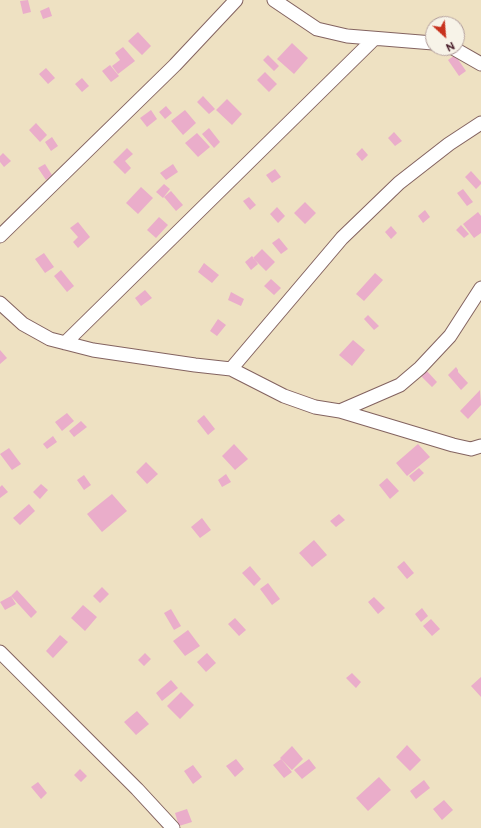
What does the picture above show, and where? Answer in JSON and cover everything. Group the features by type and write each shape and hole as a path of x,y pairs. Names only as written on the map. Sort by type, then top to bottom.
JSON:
{"street":[{"path":"0,236 175,65 236,0"},
{"path":"274,0 317,29 348,36 425,42"},
{"path":"65,343 374,39"},
{"path":"465,55 481,64"},
{"path":"232,369 342,238 399,183 448,144 481,123"},
{"path":"340,412 400,385 420,368 450,336 481,288"},
{"path":"0,303 23,324 50,339 92,350 232,369 284,396 315,408 340,412 453,445 471,449 481,446"},
{"path":"0,652 174,828"}],"building":[{"path":"28,0 31,12 23,14 20,1"},
{"path":"49,7 52,16 43,19 40,11"},
{"path":"138,32 151,46 142,55 128,41"},
{"path":"292,43 308,58 294,74 277,59"},
{"path":"123,47 135,61 118,74 112,66 120,60 115,53"},
{"path":"268,55 279,66 274,71 263,60"},
{"path":"456,56 466,71 459,76 448,60"},
{"path":"110,65 119,76 111,82 102,71"},
{"path":"46,68 55,78 48,84 39,74"},
{"path":"265,72 277,84 269,92 257,80"},
{"path":"82,78 89,86 82,92 75,84"},
{"path":"203,96 215,109 209,114 197,102"},
{"path":"227,99 242,114 232,125 216,110"},
{"path":"166,106 172,113 165,119 159,112"},
{"path":"151,110 157,119 147,127 140,118"},
{"path":"185,110 196,123 183,135 171,121"},
{"path":"36,123 47,135 40,142 29,130"},
{"path":"209,128 220,142 214,148 202,134"},
{"path":"394,132 402,141 395,146 388,138"},
{"path":"197,133 210,147 198,157 185,143"},
{"path":"52,137 58,146 51,151 45,142"},
{"path":"127,148 133,154 125,161 131,168 125,174 113,162"},
{"path":"362,148 368,155 362,161 356,154"},
{"path":"3,153 11,161 4,167 0,162 0,156"},
{"path":"45,164 52,175 46,180 38,168"},
{"path":"173,164 178,172 166,180 160,173"},
{"path":"275,169 281,177 272,183 266,175"},
{"path":"471,171 481,182 476,189 465,177"},
{"path":"164,184 170,189 163,198 156,192"},
{"path":"141,187 153,198 138,214 126,203"},
{"path":"463,189 473,202 467,206 457,193"},
{"path":"171,191 183,205 176,211 164,197"},
{"path":"249,197 256,205 250,210 243,201"},
{"path":"305,202 316,213 305,224 294,213"},
{"path":"277,207 285,216 278,223 270,214"},
{"path":"425,210 430,217 423,223 418,216"},
{"path":"478,212 481,216 481,233 474,238 463,224"},
{"path":"159,217 168,225 156,238 147,230"},
{"path":"78,222 90,237 78,248 73,242 78,237 70,228"},
{"path":"461,225 469,234 464,238 456,230"},
{"path":"391,226 397,233 391,239 385,232"},
{"path":"279,238 288,249 281,254 272,243"},
{"path":"262,249 275,262 266,271 253,258"},
{"path":"44,253 54,267 45,273 35,259"},
{"path":"252,256 258,264 251,270 245,262"},
{"path":"204,263 219,275 212,283 198,272"},
{"path":"61,270 74,286 67,292 54,276"},
{"path":"375,273 383,280 364,301 356,294"},
{"path":"271,279 281,288 274,295 264,286"},
{"path":"145,290 152,298 141,306 135,298"},
{"path":"231,292 244,299 241,306 228,300"},
{"path":"368,315 379,326 374,330 364,319"},
{"path":"218,319 226,325 217,336 210,331"},
{"path":"353,340 365,350 352,366 339,355"},
{"path":"0,350 7,358 0,364"},
{"path":"456,367 458,372 468,383 461,390 448,375"},
{"path":"425,369 437,382 432,387 419,374"},
{"path":"480,390 481,405 468,419 460,411"},
{"path":"67,413 74,421 62,431 55,422"},
{"path":"204,415 215,429 208,435 197,421"},
{"path":"81,421 87,427 74,437 69,431"},
{"path":"53,436 57,442 47,449 43,444"},
{"path":"234,444 248,459 235,470 222,456"},
{"path":"418,444 430,457 407,476 396,463"},
{"path":"9,448 21,464 12,470 0,454"},
{"path":"146,462 158,474 147,484 136,472"},
{"path":"419,468 424,473 414,482 409,476"},
{"path":"226,474 231,482 222,487 218,480"},
{"path":"84,475 91,485 84,490 77,480"},
{"path":"387,478 399,491 390,499 379,485"},
{"path":"41,484 48,490 40,499 33,492"},
{"path":"2,485 8,492 0,498 0,487"},
{"path":"112,494 127,511 102,532 87,514"},
{"path":"29,504 35,511 20,525 13,518"},
{"path":"339,514 345,520 336,527 330,521"},
{"path":"202,518 211,530 200,538 191,527"},
{"path":"314,540 327,555 312,567 299,553"},
{"path":"404,561 414,573 407,579 397,567"},
{"path":"250,566 261,579 254,586 242,573"},
{"path":"268,583 280,599 272,605 260,589"},
{"path":"102,587 109,594 100,603 93,596"},
{"path":"17,590 37,612 31,618 11,596"},
{"path":"11,596 16,604 5,610 0,602"},
{"path":"374,597 385,608 378,614 368,602"},
{"path":"83,605 97,617 85,631 71,618"},
{"path":"422,608 428,616 421,622 415,614"},
{"path":"171,609 181,626 174,630 164,613"},
{"path":"235,618 246,630 239,636 228,624"},
{"path":"431,619 440,629 432,636 423,626"},
{"path":"188,630 200,646 185,656 173,641"},
{"path":"60,635 68,642 53,658 46,651"},
{"path":"145,653 151,659 144,666 138,660"},
{"path":"207,653 216,663 206,672 197,662"},
{"path":"352,673 361,682 356,688 346,678"},
{"path":"481,677 481,697 471,686"},
{"path":"171,680 178,688 162,701 156,693"},
{"path":"181,692 194,705 180,719 167,706"},
{"path":"137,711 149,724 136,735 124,722"},
{"path":"407,745 421,760 410,771 396,757"},
{"path":"292,746 303,759 292,770 280,758"},
{"path":"236,759 244,769 235,777 226,766"},
{"path":"281,759 292,772 284,778 273,765"},
{"path":"309,759 316,768 302,779 294,770"},
{"path":"193,765 202,777 193,784 184,771"},
{"path":"80,769 87,776 81,782 74,775"},
{"path":"379,777 391,790 368,811 356,798"},
{"path":"424,780 430,788 416,799 410,791"},
{"path":"38,782 47,793 41,799 31,787"},
{"path":"444,800 453,810 442,820 433,809"},
{"path":"187,809 192,822 179,826 175,813"}]}
